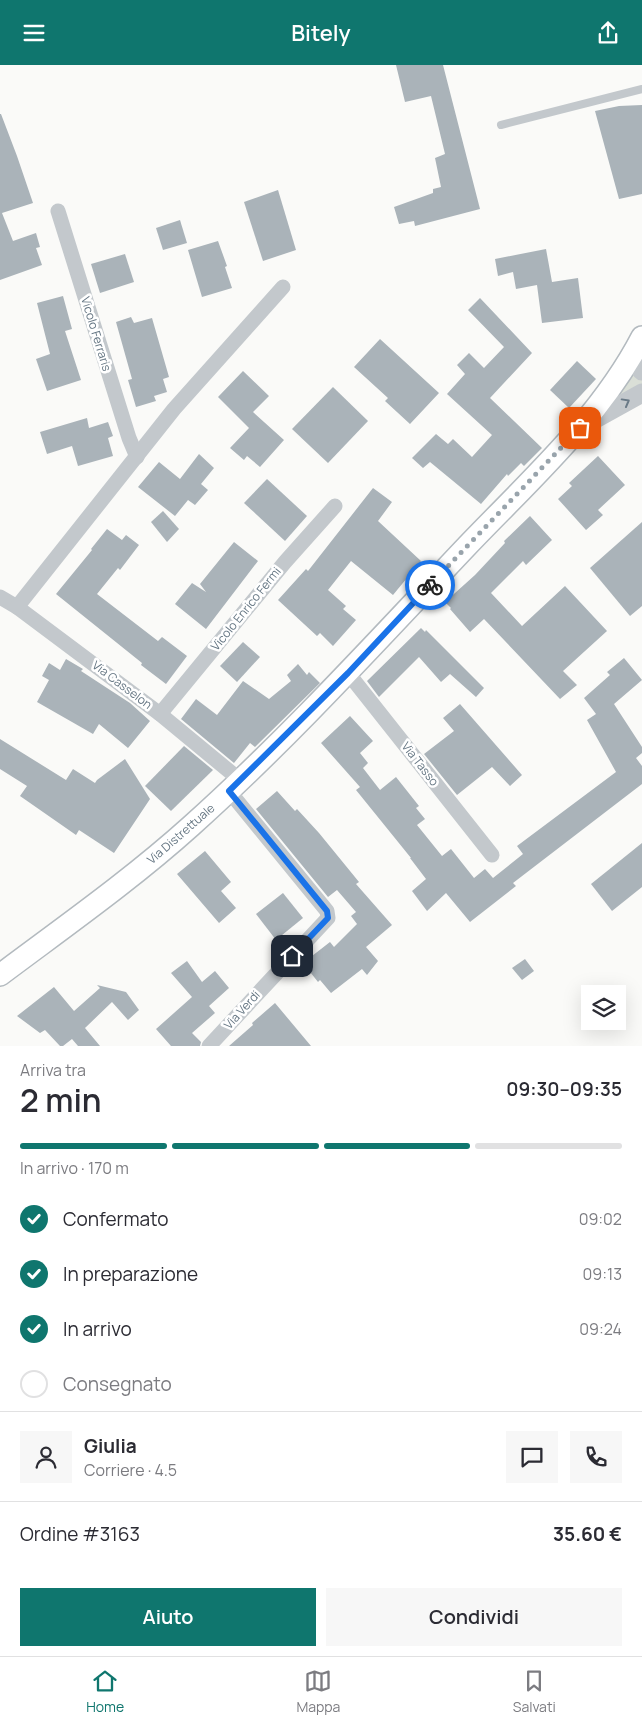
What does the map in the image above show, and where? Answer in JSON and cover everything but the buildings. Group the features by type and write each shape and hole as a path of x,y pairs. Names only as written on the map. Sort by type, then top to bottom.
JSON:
{"main road":[{"name":"Via Distrettuale","path":"0,975 136,872 235,785 348,673 580,428 638,356"}],"street":[{"name":"Vicolo Ferraris","path":"58,211 129,438 137,457"},
{"path":"17,607 174,409 283,287"},
{"path":"580,428 642,393"},
{"name":"Vicolo Enrico Fermi","path":"160,713 334,506"},
{"name":"Via Casselon","path":"0,597 17,607 160,713 235,785"},
{"name":"Via Tasso","path":"348,673 492,855"},
{"name":"Via Verdi","path":"209,1046 328,918 327,911 235,785"}],"lane":[{"path":"501,125 642,89"}],"shaded area":[{"path":"634,366 642,375 642,391 591,419"}],"way so far":[{"path":"430,585 580,428"}],"route":[{"path":"292,956 328,918 327,911 229,791 348,673 430,585"}]}
